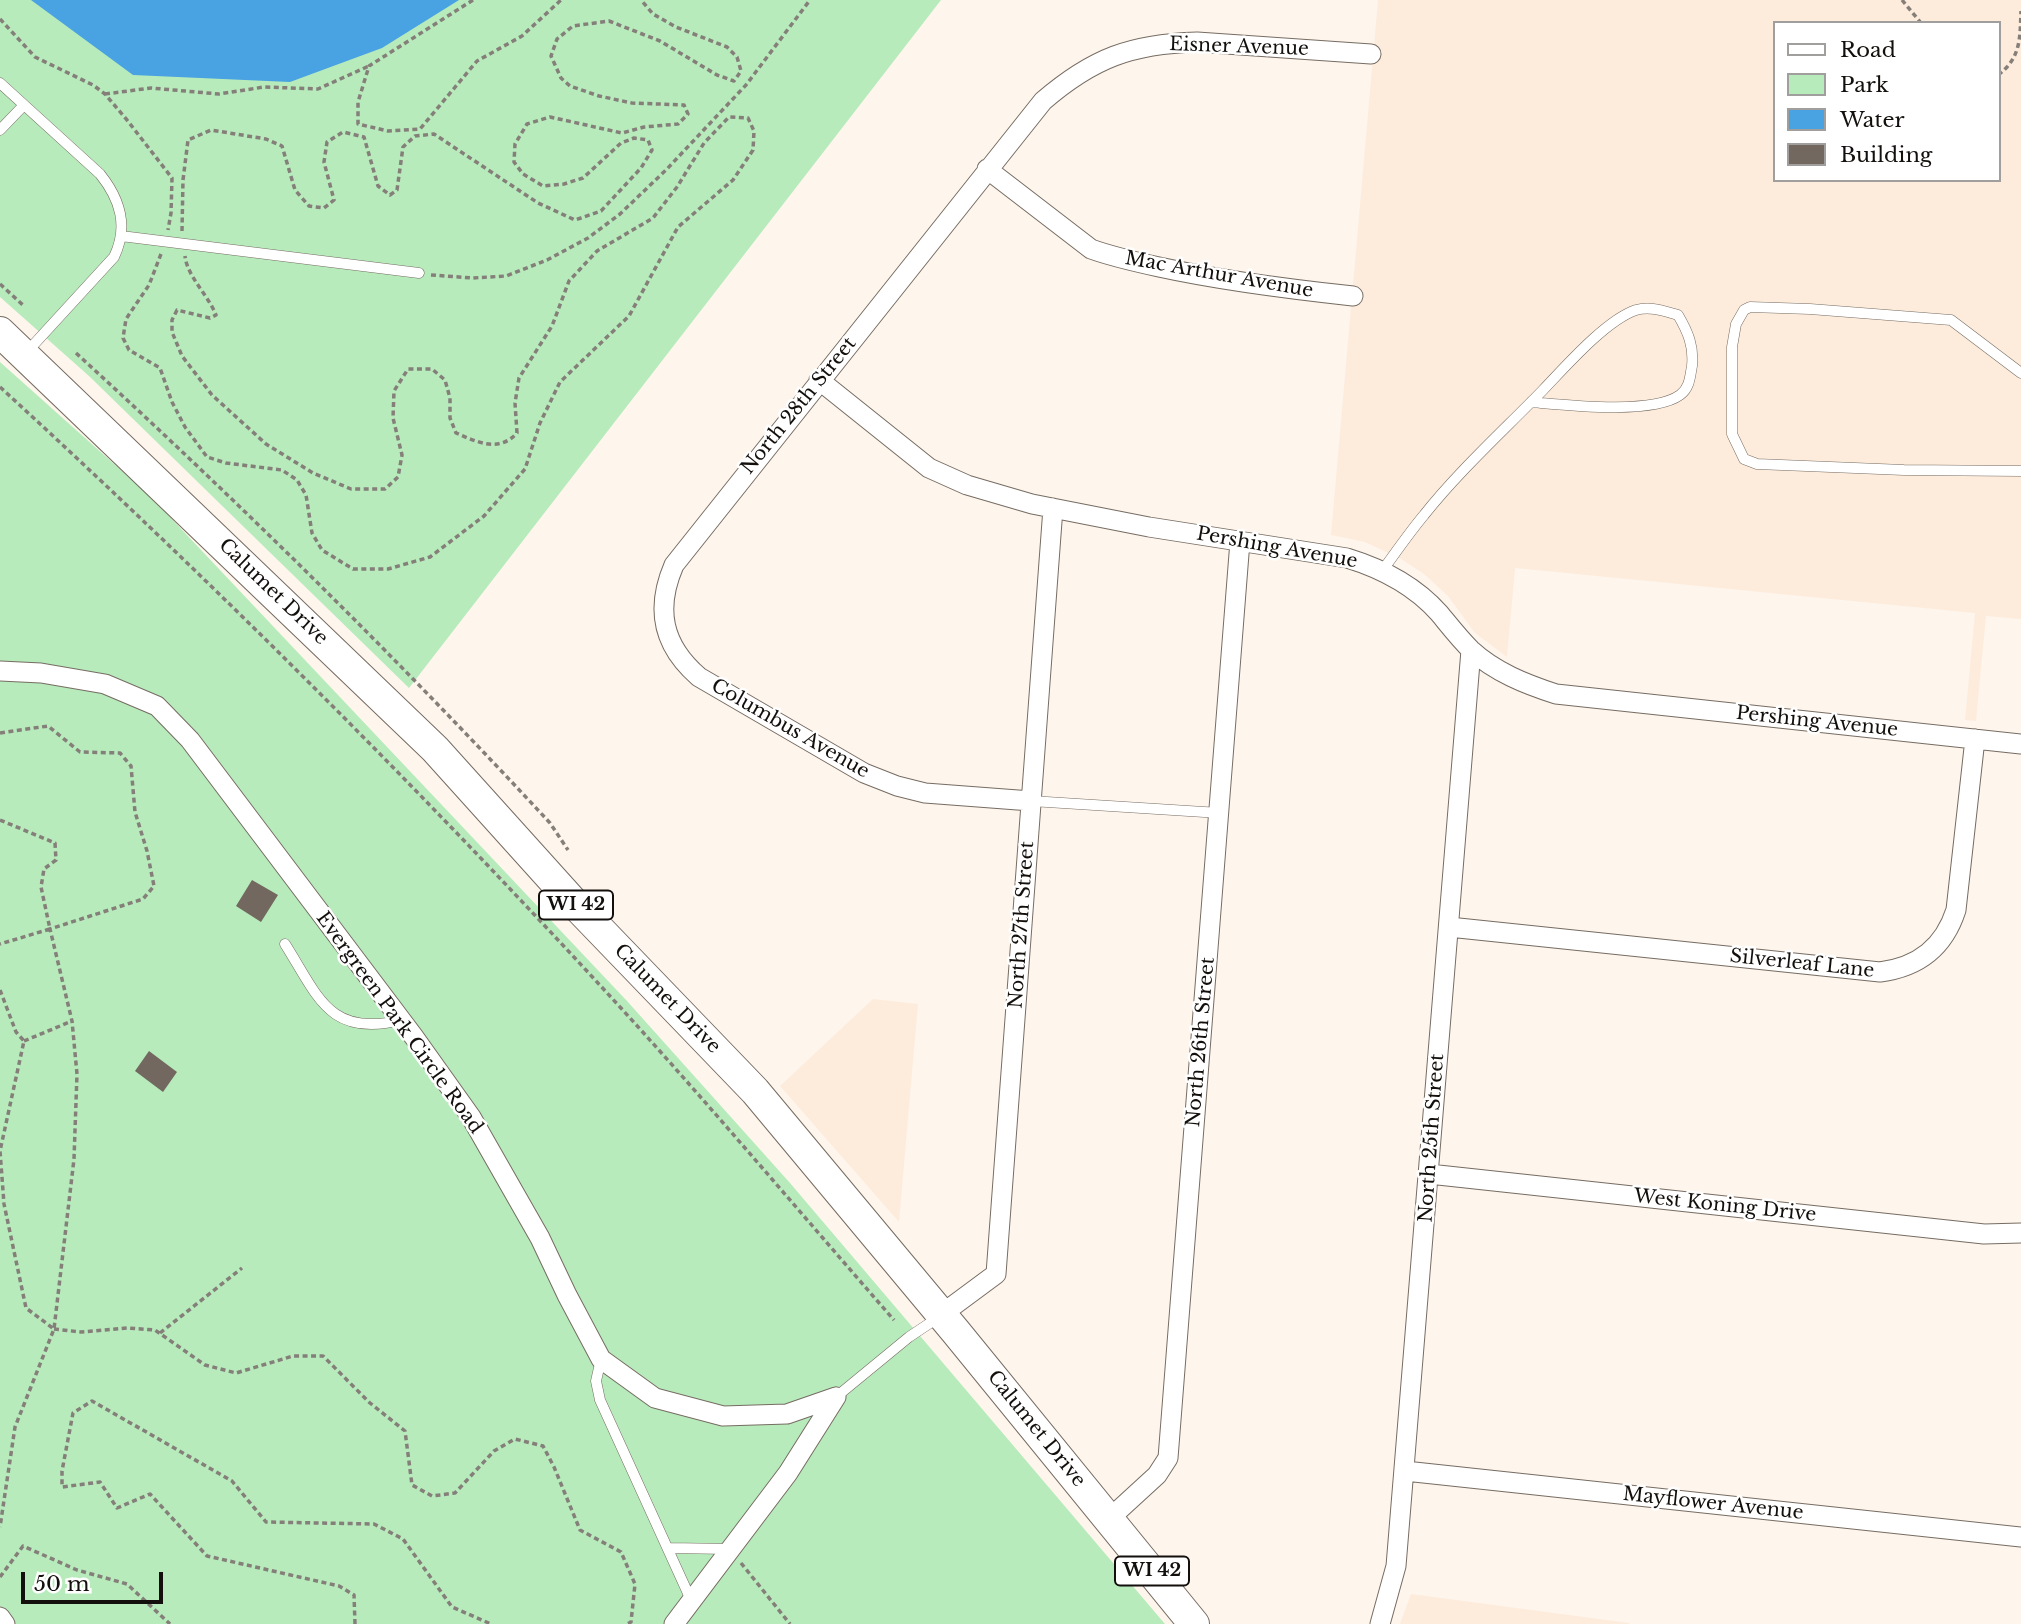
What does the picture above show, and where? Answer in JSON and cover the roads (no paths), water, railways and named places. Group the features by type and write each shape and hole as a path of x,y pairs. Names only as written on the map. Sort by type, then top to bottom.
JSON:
{"main road":[{"name":"Calumet Drive","path":"0,332 435,749 572,901 755,1091 942,1314 1194,1624"}],"street":[{"name":"Eisner Avenue","path":"987,169 1042,101 1086,68 1116,54 1140,47 1197,42 1371,54"},
{"name":"Mac Arthur Avenue","path":"987,169 1091,249 1110,256 1249,284 1353,296"},
{"name":"North 28th Street","path":"680,659 669,640 664,618 665,591 674,565 987,169"},
{"name":"Pershing Avenue","path":"819,380 929,468 950,479 1053,508 1149,527 1348,558 1382,570 1420,594 1471,650 1505,674 1556,694 2021,744"},
{"name":"North 27th Street","path":"942,1314 996,1274 1053,508"},
{"name":"North 26th Street","path":"1109,1518 1157,1475 1168,1458 1240,541"},
{"name":"North 25th Street","path":"1380,1624 1396,1566 1405,1471 1471,650"},
{"name":"Columbus Avenue","path":"680,659 699,677 864,774 925,793 1031,801"},
{"name":"Evergreen Park Circle Road","path":"0,671 41,673 105,684 157,706 190,740 471,1117 540,1238 601,1359 655,1398 723,1416 788,1414 836,1397"},
{"name":"Silverleaf Lane","path":"1448,927 1880,972 1915,964 1930,954 1942,941 1956,910 1975,739"},
{"name":"West Koning Drive","path":"1429,1174 1984,1234 2021,1233"},
{"name":"Evergreen Park Circle Road","path":"674,1624 788,1473 836,1397"},
{"name":"Mayflower Avenue","path":"1405,1471 2021,1537"},
{"path":"0,1616 5,1624"}],"lane":[{"path":"0,83 92,166 106,182 121,212 121,236 114,257 25,355"},
{"path":"0,130 24,105"},
{"path":"121,236 419,274"},
{"path":"2021,373 1951,320 1750,307 1744,310 1736,324 1732,347 1732,434 1744,459 1757,464 1904,470 2021,471"},
{"path":"1382,570 1424,513 1531,402 1583,349 1613,324 1636,310 1657,309 1678,315 1692,341 1693,358 1689,383 1681,394 1656,404 1622,406 1531,402"},
{"path":"1031,801 1220,813"},
{"path":"285,944 327,1009 344,1021 383,1025 401,1020"},
{"name":"Evergreen Park Circle Road","path":"836,1397 942,1314"},
{"path":"601,1359 596,1381 600,1400 691,1601"},
{"path":"669,1548 730,1549"}],"water":[{"path":"31,0 459,0 382,48 290,82 133,75"}]}
